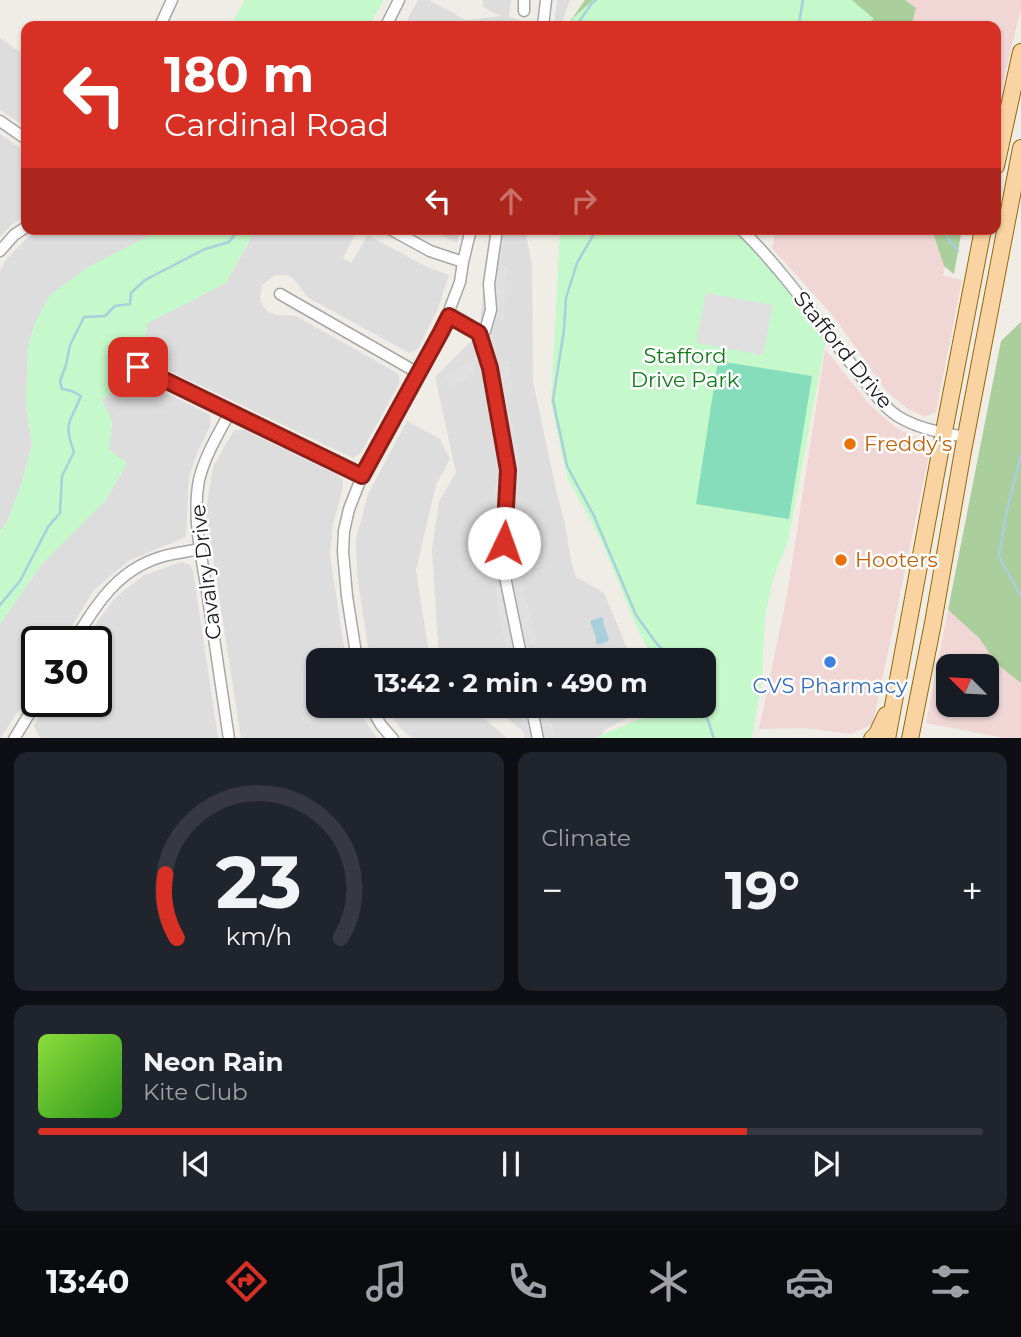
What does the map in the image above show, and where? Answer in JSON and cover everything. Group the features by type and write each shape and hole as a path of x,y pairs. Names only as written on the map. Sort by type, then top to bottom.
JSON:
{"main road":[{"path":"1001,143 1021,52"},
{"path":"910,738 1021,148"},
{"path":"887,738 982,235"},
{"path":"872,738 877,734 898,687"}],"street":[{"path":"162,21 172,0"},
{"path":"388,21 399,0"},
{"path":"544,21 546,0"},
{"path":"0,121 21,136"},
{"path":"0,251 21,231"},
{"path":"401,235 430,251 463,262"},
{"path":"355,648 343,552 349,509 362,476 449,316 460,282 470,235"},
{"path":"479,333 485,331 491,310 489,284 496,235"},
{"name":"Stafford Drive","path":"747,235 888,408 912,424 966,437"},
{"path":"280,295 418,373"},
{"path":"449,316 479,333 490,368 508,470 503,567 520,648"},
{"path":"138,367 362,476"},
{"name":"Cavalry Drive","path":"229,738 200,549 197,510 199,480 230,412"},
{"path":"84,626 104,595 128,573 157,558 200,549"},
{"path":"18,737 29,717"},
{"path":"377,718 393,738"},
{"path":"534,718 538,738"}],"shaded area":[{"path":"418,0 429,0 466,20 501,16 483,7 483,0 511,0 509,17 523,21 407,21"},
{"path":"557,0 570,0 563,21 555,21"},
{"path":"816,0 1021,0 1001,92 1001,21 814,21"},
{"path":"0,38 21,53 21,124 0,110"},
{"path":"0,134 21,149 21,219 0,237"},
{"path":"33,235 157,235 26,405 32,445 7,523 0,531 0,271 5,261"},
{"path":"253,235 355,235 343,258 351,263 368,235 425,266 449,275 437,311 418,349 409,353 307,297 296,281 288,275 275,275 262,285 260,301 268,312 296,316 399,374 399,384 361,453 353,458 166,369 155,354 144,347 147,323 226,283"},
{"path":"441,235 459,235 457,243"},
{"path":"489,235 526,235 532,265 533,382 571,561 576,577 604,593 627,648 438,648 432,549 439,501 456,472 435,377 479,333"},
{"path":"489,235 504,235 501,265 509,267 505,281 504,319 497,320 493,338 499,363 508,361 513,393 506,394 512,425 515,425 520,469 518,498 524,497 520,549 522,583 537,642 529,644 530,648 506,648 494,585 491,558 495,484 501,480 501,461 491,400 487,400 479,368 488,363 486,358 472,367 474,373 449,387 444,375 485,352 492,255 487,257"},
{"path":"775,235 951,235 943,276 962,280 936,412 925,417 908,409 887,392 834,317 772,248"},
{"path":"706,293 773,305 763,355 696,343"},
{"path":"825,349 869,404 896,428 925,441 930,450 873,724 851,734 805,728 759,729 787,595"},
{"path":"123,382 135,389 155,387 210,415 211,424 189,476 186,537 128,561 94,590 72,626 21,626 21,707 0,738 0,624 42,564 106,500 127,463 109,450 112,421 102,400"},
{"path":"407,421 440,439 450,459 436,485 416,570 428,648 368,648 357,575 356,539 368,494"},
{"path":"234,430 244,430 338,475 343,480 333,524 330,555 344,648 306,648 306,718 363,718 377,738 241,738 206,511 213,467"},
{"path":"182,562 190,565 218,738 42,738 38,735 34,725 39,717 112,717 112,626 95,626 116,597 144,575"},
{"path":"948,610 979,638 990,654 939,654"},
{"path":"999,666 1021,683 1021,738 1004,738 926,723 936,672 936,718 999,718"},
{"path":"393,718 484,718 507,738 412,738"},
{"path":"507,718 628,718 604,730 602,738 526,738 522,730"},
{"path":"521,718 550,718 556,738 525,738"}],"green space":[{"path":"245,0 384,0 372,21 233,21"},
{"path":"585,0 905,0 916,8 912,21 570,21"},
{"path":"593,0 852,0 874,19 572,21"},
{"path":"150,235 253,235 226,283 148,323 143,348 131,351 123,358 120,369 124,381 102,400 112,421 109,450 127,463 106,500 42,564 0,624 0,531 7,523 32,445 26,405 28,346 35,323 50,295 88,267"},
{"name":"Stafford Drive Park","path":"560,235 745,235 827,333 788,541 773,579 765,616 762,678 752,738 594,738 642,718 716,718 716,648 648,648 601,540 567,477 551,404"},
{"path":"934,235 961,235 954,274 944,266"},
{"path":"1021,322 1021,683 999,666 999,654 990,654 979,638 948,610 1001,341"},
{"path":"718,361 812,376 789,519 696,504"}],"water":[{"path":"602,617 609,639 599,645 590,622"}],"waterway":[{"path":"579,21 596,0"},
{"path":"799,21 803,0"},
{"path":"0,605 20,581 48,527 60,513 62,476 74,452 68,428 81,396 62,389 60,381 70,345 84,317 105,316 115,306 130,304 131,293 145,280 205,249 229,242 234,235"},
{"path":"593,235 577,263 566,298 553,400 567,466 594,516 636,615 661,648"},
{"path":"947,235 958,251"},
{"path":"1021,455 999,556 1021,597"},
{"path":"707,718 714,738"}],"place":[{"name":"Freddy's","path":"850,444"},
{"name":"Hooters","path":"841,560"},
{"name":"CVS Pharmacy","path":"830,662"}],"route":[{"path":"138,367 362,476 449,316 479,333 490,368 508,470 504,543"}]}
